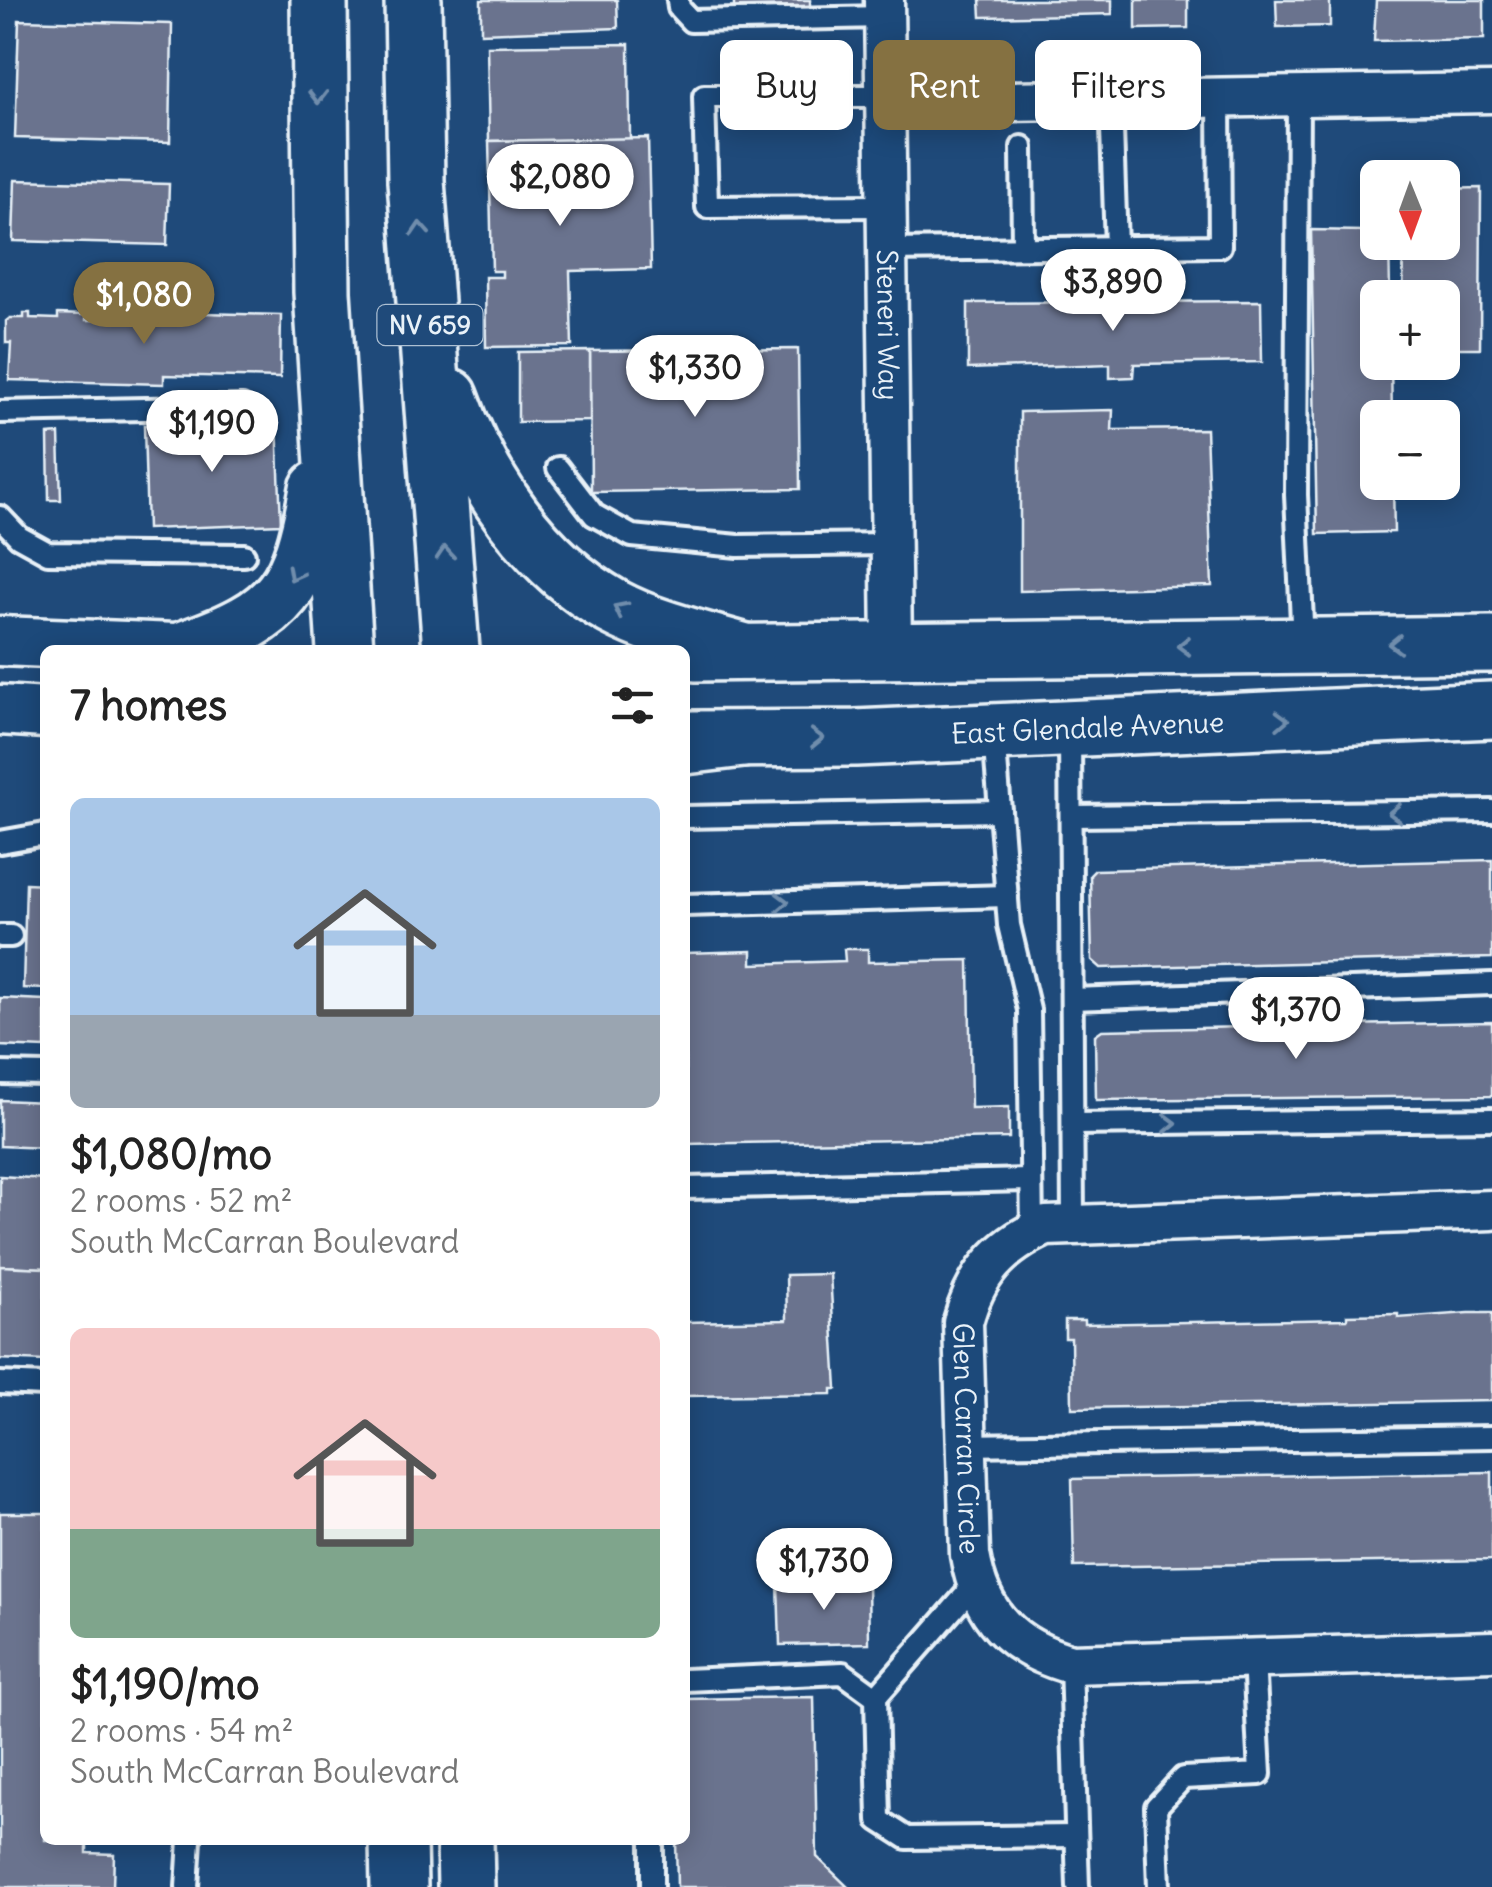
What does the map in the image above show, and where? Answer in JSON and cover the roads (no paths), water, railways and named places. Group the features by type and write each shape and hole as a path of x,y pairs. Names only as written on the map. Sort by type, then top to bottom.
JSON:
{"main road":[{"path":"319,0 322,292 345,645"},
{"name":"NV 659","path":"414,0 416,181 432,341 451,645"},
{"path":"432,341 472,454 500,499 539,547 576,583 614,608 746,652"},
{"path":"216,645 258,620 277,602 298,571 309,540 331,412"},
{"path":"690,653 1492,644"},
{"name":"East Glendale Avenue","path":"690,742 1492,710"},
{"path":"398,1845 400,1887"},
{"path":"465,1845 466,1887"}],"street":[{"name":"Steneri Way","path":"884,8 884,40"},
{"path":"1201,98 1492,93"},
{"name":"Steneri Way","path":"885,130 892,650"},
{"path":"0,641 104,645"},
{"path":"0,710 40,713"},
{"name":"Glen Carran Circle","path":"1492,1210 1073,1222 1032,1232 990,1262 971,1292 963,1322 975,1584 989,1614 1008,1636 1038,1655 1071,1664 1492,1652"}],"lane":[{"path":"678,0 678,8 691,21 884,8"},
{"path":"873,99 704,96 707,206 886,206"},
{"path":"1298,96 1296,495 1303,645"},
{"path":"887,250 1220,246 1219,98"},
{"path":"1112,130 1116,247"},
{"path":"1022,147 1023,248"},
{"path":"0,412 242,407"},
{"path":"558,468 594,515 632,536 738,546 890,544"},
{"path":"0,516 18,537 48,553 244,555"},
{"path":"1070,728 1073,1222"},
{"path":"994,732 1007,896 1029,1010 1032,1232"},
{"path":"690,818 1000,810"},
{"path":"1072,816 1492,811"},
{"path":"0,842 40,835"},
{"path":"690,905 1007,896"},
{"path":"1072,999 1492,984"},
{"path":"0,1073 40,1074"},
{"path":"1073,1124 1492,1119"},
{"path":"690,1188 1030,1180"},
{"path":"0,1384 40,1386"},
{"path":"967,1444 1492,1437"},
{"path":"975,1584 876,1697 878,1820 907,1838 1076,1836"},
{"path":"1159,1887 1156,1807 1183,1778 1260,1774 1254,1658"},
{"path":"1071,1664 1078,1887"},
{"path":"690,1680 843,1673 876,1697"},
{"path":"187,1887 190,1845"},
{"path":"652,1845 652,1887"}]}
